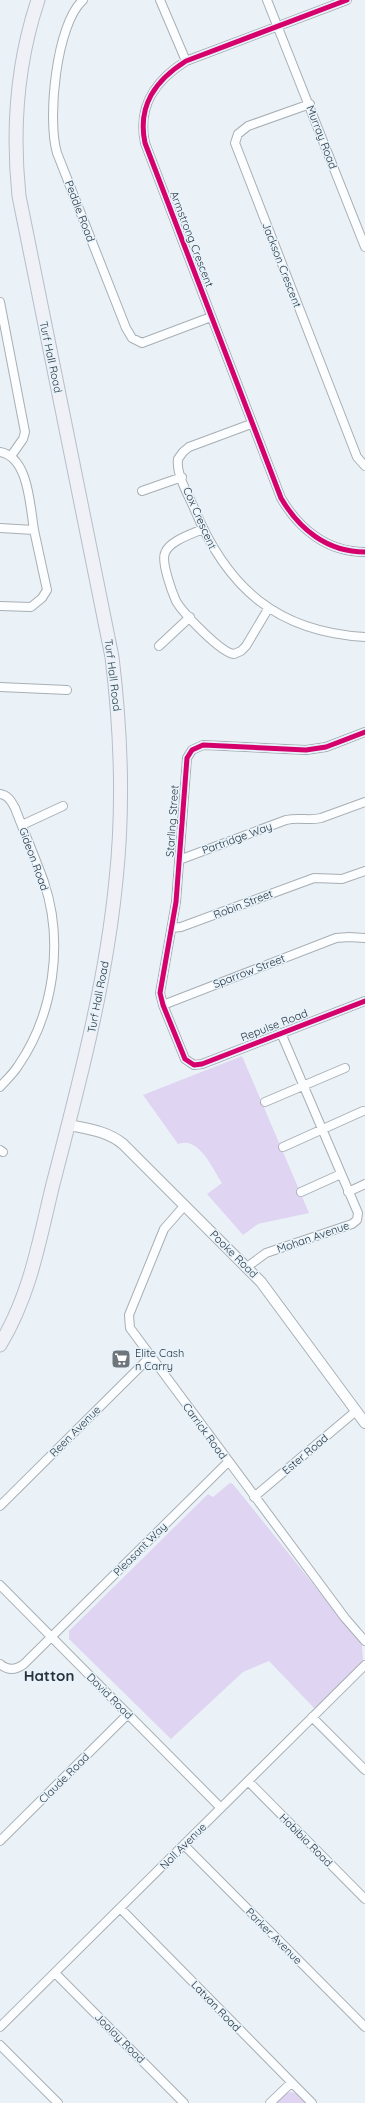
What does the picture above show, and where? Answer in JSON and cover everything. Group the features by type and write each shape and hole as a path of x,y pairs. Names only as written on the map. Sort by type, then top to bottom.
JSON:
{"main road":[{"name":"Turf Hall Road","path":"0,1345 12,1323 31,1276 69,1125 88,1044 111,924 119,840 121,765 116,694 108,636 25,233 19,196 16,153 17,104 25,52 38,0"}],"street":[{"name":"Peddie Road","path":"83,0 70,18 58,58 52,122 53,138 57,153 126,328 132,338 142,342 211,317"},
{"path":"160,0 186,61"},
{"name":"Murray Road","path":"267,0 310,104 365,247"},
{"name":"Armstrong Crescent","path":"347,0 186,61 167,74 150,94 144,112 143,134 251,424 281,498 296,520 318,539 343,550 365,552"},
{"name":"Jackson Crescent","path":"310,104 248,126 238,134 235,143 357,457 365,466"},
{"path":"0,302 25,432 23,439 11,456"},
{"name":"Cox Crescent","path":"251,424 182,452 178,462 203,529 213,549 227,569 252,596 268,609 301,624 324,632 365,637"},
{"path":"0,452 11,456 16,460 24,474 47,590 42,598 31,607 0,606"},
{"path":"142,491 182,476"},
{"path":"0,528 34,530"},
{"path":"203,529 170,546 164,558 176,601 222,649 234,654 241,651 246,646 268,609"},
{"path":"158,646 190,617"},
{"path":"0,687 67,690"},
{"name":"Starling Street","path":"190,1064 185,1059 163,1004 160,986 172,928 187,758 192,750 202,745 319,749 365,732"},
{"name":"Gideon Road","path":"0,794 11,800 44,882 51,913 54,955 51,987 40,1026 18,1067 0,1087"},
{"name":"Partridge Way","path":"179,860 294,818 321,818 365,802"},
{"path":"22,825 63,806"},
{"name":"Robin Street","path":"172,928 181,927 314,878 342,879 365,871"},
{"name":"Sparrow Street","path":"163,1004 336,938 349,936 365,938"},
{"name":"Repulse Road","path":"190,1064 202,1064 365,1001"},
{"name":"Mohan Avenue","path":"247,1267 266,1253 355,1223 358,1213 281,1033"},
{"path":"265,1102 345,1068"},
{"path":"283,1147 363,1111"},
{"name":"Pooke Road","path":"69,1125 100,1132 116,1138 247,1267 270,1293 365,1423"},
{"path":"301,1192 341,1174"},
{"path":"348,1192 365,1184"},
{"name":"Carrick Road","path":"185,1205 164,1229 129,1315 131,1331 345,1618 365,1641"},
{"name":"Reen Avenue","path":"0,1506 150,1357"},
{"name":"Ester Road","path":"254,1497 356,1411"},
{"name":"Pleasant Way","path":"0,1664 10,1669 21,1667 228,1462"},
{"name":"David Road","path":"0,1585 221,1808"},
{"name":"Noll Avenue","path":"0,2027 365,1665"},
{"name":"Claude Road","path":"0,1841 128,1714"},
{"path":"312,1717 365,1770"},
{"name":"Habibia Road","path":"248,1781 365,1899"},
{"name":"Parker Avenue","path":"184,1845 365,2027"},
{"name":"Latvan Road","path":"120,1908 312,2103"},
{"name":"Joolay Road","path":"55,1972 184,2103"},
{"path":"0,2045 58,2103"},
{"path":"270,2103 291,2082"}],"shaded area":[{"path":"242,1056 309,1213 258,1224 243,1235 207,1194 222,1183 204,1155 199,1149 192,1145 186,1143 178,1144 143,1095"},
{"path":"230,1483 233,1484 362,1645 363,1661 315,1709 269,1661 243,1672 171,1739 69,1639 69,1631 208,1494 213,1497"},
{"path":"292,2092 298,2094 307,2103 276,2103 286,2093"}],"cycle path":[{"path":"347,0 186,61 166,76 151,95 144,117 143,129 145,143 281,498 296,520 316,537 338,548 365,552"},
{"path":"365,732 326,747 306,750 203,745 192,750 187,758 176,902 160,993 163,1005 185,1059 194,1065 202,1064 365,1001"}],"place":[{"name":"Elite Cash n Carry","path":"121,1359"}],"district":[{"name":"Hatton","path":"49,1675"}]}
